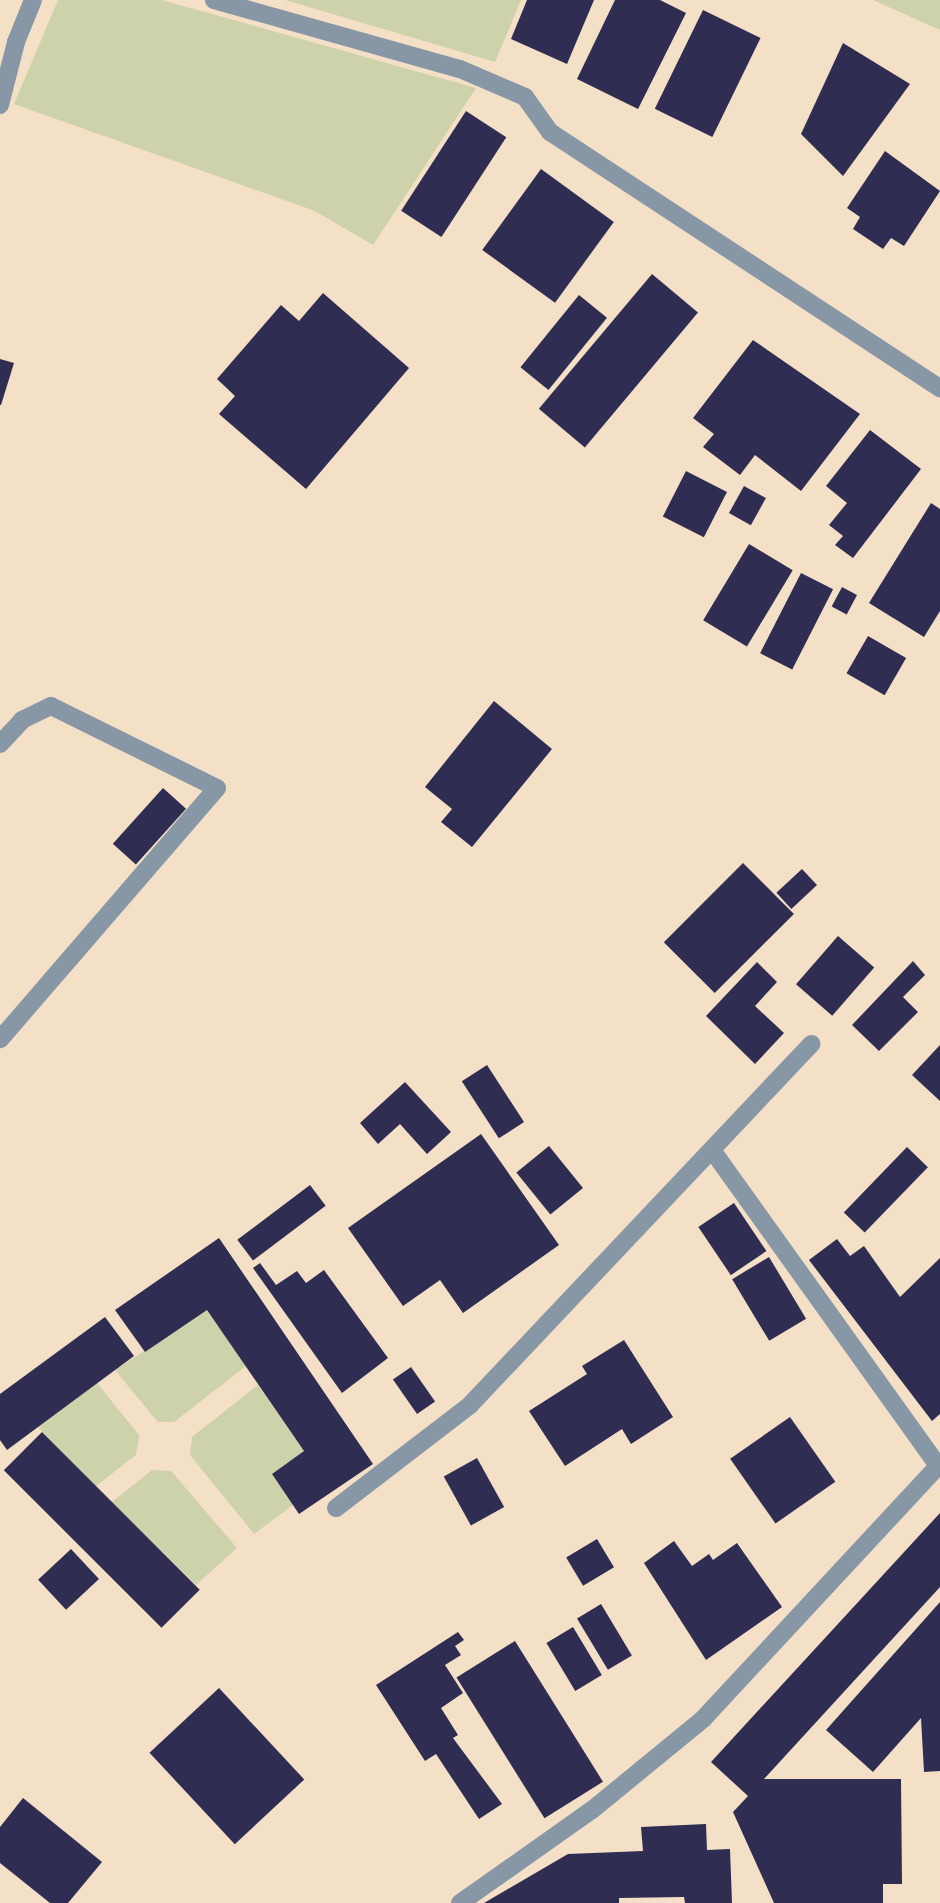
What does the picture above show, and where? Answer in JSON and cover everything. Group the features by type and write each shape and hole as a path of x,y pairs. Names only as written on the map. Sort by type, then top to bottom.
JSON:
{"street":[{"path":"0,105 16,41 33,0"},
{"path":"214,0 460,69 525,97 550,132 940,388"},
{"path":"0,744 22,720 51,706 217,788 0,1039"},
{"path":"336,1508 470,1405 811,1044"},
{"path":"460,1903 593,1810 703,1719 939,1465 712,1150"}],"green space":[{"path":"58,0 162,0 476,88 373,245 315,211 14,104"},
{"path":"285,0 521,0 495,62"},
{"path":"873,0 940,0 940,30"},
{"path":"207,1310 246,1366 174,1422 158,1422 115,1370"},
{"path":"97,1383 139,1435 136,1455 96,1486 38,1427"},
{"path":"258,1385 304,1451 272,1474 293,1505 254,1534 190,1455 192,1437"},
{"path":"152,1470 171,1471 237,1548 196,1585 112,1502"}],"building":[{"path":"527,0 594,0 567,64 511,39"},
{"path":"615,0 660,0 686,13 638,109 577,79"},
{"path":"703,10 761,38 712,137 655,109"},
{"path":"843,43 910,84 843,176 801,134"},
{"path":"466,111 506,137 441,237 401,211"},
{"path":"885,151 940,191 904,246 891,238 883,249 853,229 860,217 847,208"},
{"path":"541,169 614,222 555,303 482,250"},
{"path":"652,274 698,313 585,447 539,409"},
{"path":"323,293 409,368 306,489 219,414 235,396 217,379 281,305 299,321"},
{"path":"579,295 607,318 548,390 520,367"},
{"path":"753,340 860,414 801,491 755,455 740,475 703,447 714,434 693,418"},
{"path":"0,359 14,363 1,405 0,405"},
{"path":"870,430 921,469 853,558 835,545 843,536 829,525 847,503 826,486"},
{"path":"686,471 727,492 704,537 663,516"},
{"path":"744,486 766,498 751,525 729,513"},
{"path":"931,503 940,509 940,611 924,637 869,603"},
{"path":"749,544 793,570 747,647 703,620"},
{"path":"801,573 833,589 792,670 760,653"},
{"path":"842,587 857,595 847,614 832,606"},
{"path":"868,636 906,658 885,695 846,673"},
{"path":"494,701 552,749 472,847 441,822 452,809 425,787"},
{"path":"163,788 186,809 136,864 113,844"},
{"path":"743,863 794,914 715,993 664,942"},
{"path":"802,869 817,885 791,909 776,893"},
{"path":"838,936 874,967 832,1016 796,984"},
{"path":"913,961 925,975 903,997 918,1012 879,1051 852,1025"},
{"path":"757,962 777,982 755,1006 784,1033 755,1064 706,1016"},
{"path":"940,1045 940,1101 912,1075"},
{"path":"487,1065 524,1122 499,1138 462,1081"},
{"path":"405,1082 451,1132 427,1154 400,1124 378,1144 360,1123"},
{"path":"481,1134 559,1245 463,1313 440,1280 403,1306 348,1228"},
{"path":"549,1146 583,1188 550,1214 516,1172"},
{"path":"907,1147 928,1167 865,1233 844,1212"},
{"path":"310,1185 326,1206 253,1261 237,1240"},
{"path":"734,1203 766,1251 731,1275 698,1227"},
{"path":"219,1238 373,1464 299,1514 272,1474 304,1451 207,1310 145,1352 115,1310"},
{"path":"837,1239 850,1256 864,1246 900,1297 940,1258 940,1414 932,1421 809,1260"},
{"path":"769,1257 806,1319 769,1341 732,1279"},
{"path":"260,1263 276,1285 297,1271 306,1283 324,1270 388,1358 342,1393 253,1268"},
{"path":"105,1317 134,1356 7,1450 0,1440 0,1394"},
{"path":"624,1340 673,1417 631,1444 622,1429 565,1466 529,1411 587,1374 582,1366"},
{"path":"411,1367 435,1401 417,1414 393,1380"},
{"path":"790,1417 835,1482 776,1524 730,1459"},
{"path":"42,1432 200,1590 162,1628 4,1470"},
{"path":"477,1458 504,1507 471,1525 444,1476"},
{"path":"940,1513 940,1587 764,1779 901,1779 902,1884 883,1884 883,1903 774,1903 733,1812 748,1796 711,1762"},
{"path":"597,1539 614,1567 583,1586 566,1558"},
{"path":"674,1541 692,1566 709,1554 713,1560 737,1543 782,1607 706,1660 644,1563"},
{"path":"71,1549 99,1579 66,1610 38,1580"},
{"path":"940,1602 940,1771 924,1772 921,1718 873,1772 826,1730"},
{"path":"601,1604 632,1655 608,1670 577,1618"},
{"path":"573,1627 602,1675 575,1691 546,1643"},
{"path":"458,1632 464,1640 455,1646 461,1655 445,1665 463,1693 441,1708 458,1735 453,1738 502,1804 479,1819 436,1754 425,1761 376,1685"},
{"path":"515,1641 603,1782 544,1818 456,1678"},
{"path":"219,1688 304,1779 235,1844 150,1753"},
{"path":"23,1798 102,1862 68,1903 50,1903 0,1863 0,1827"},
{"path":"706,1824 707,1850 730,1849 732,1903 685,1903 684,1897 619,1898 619,1903 484,1903 568,1854 643,1851 641,1827"}]}
